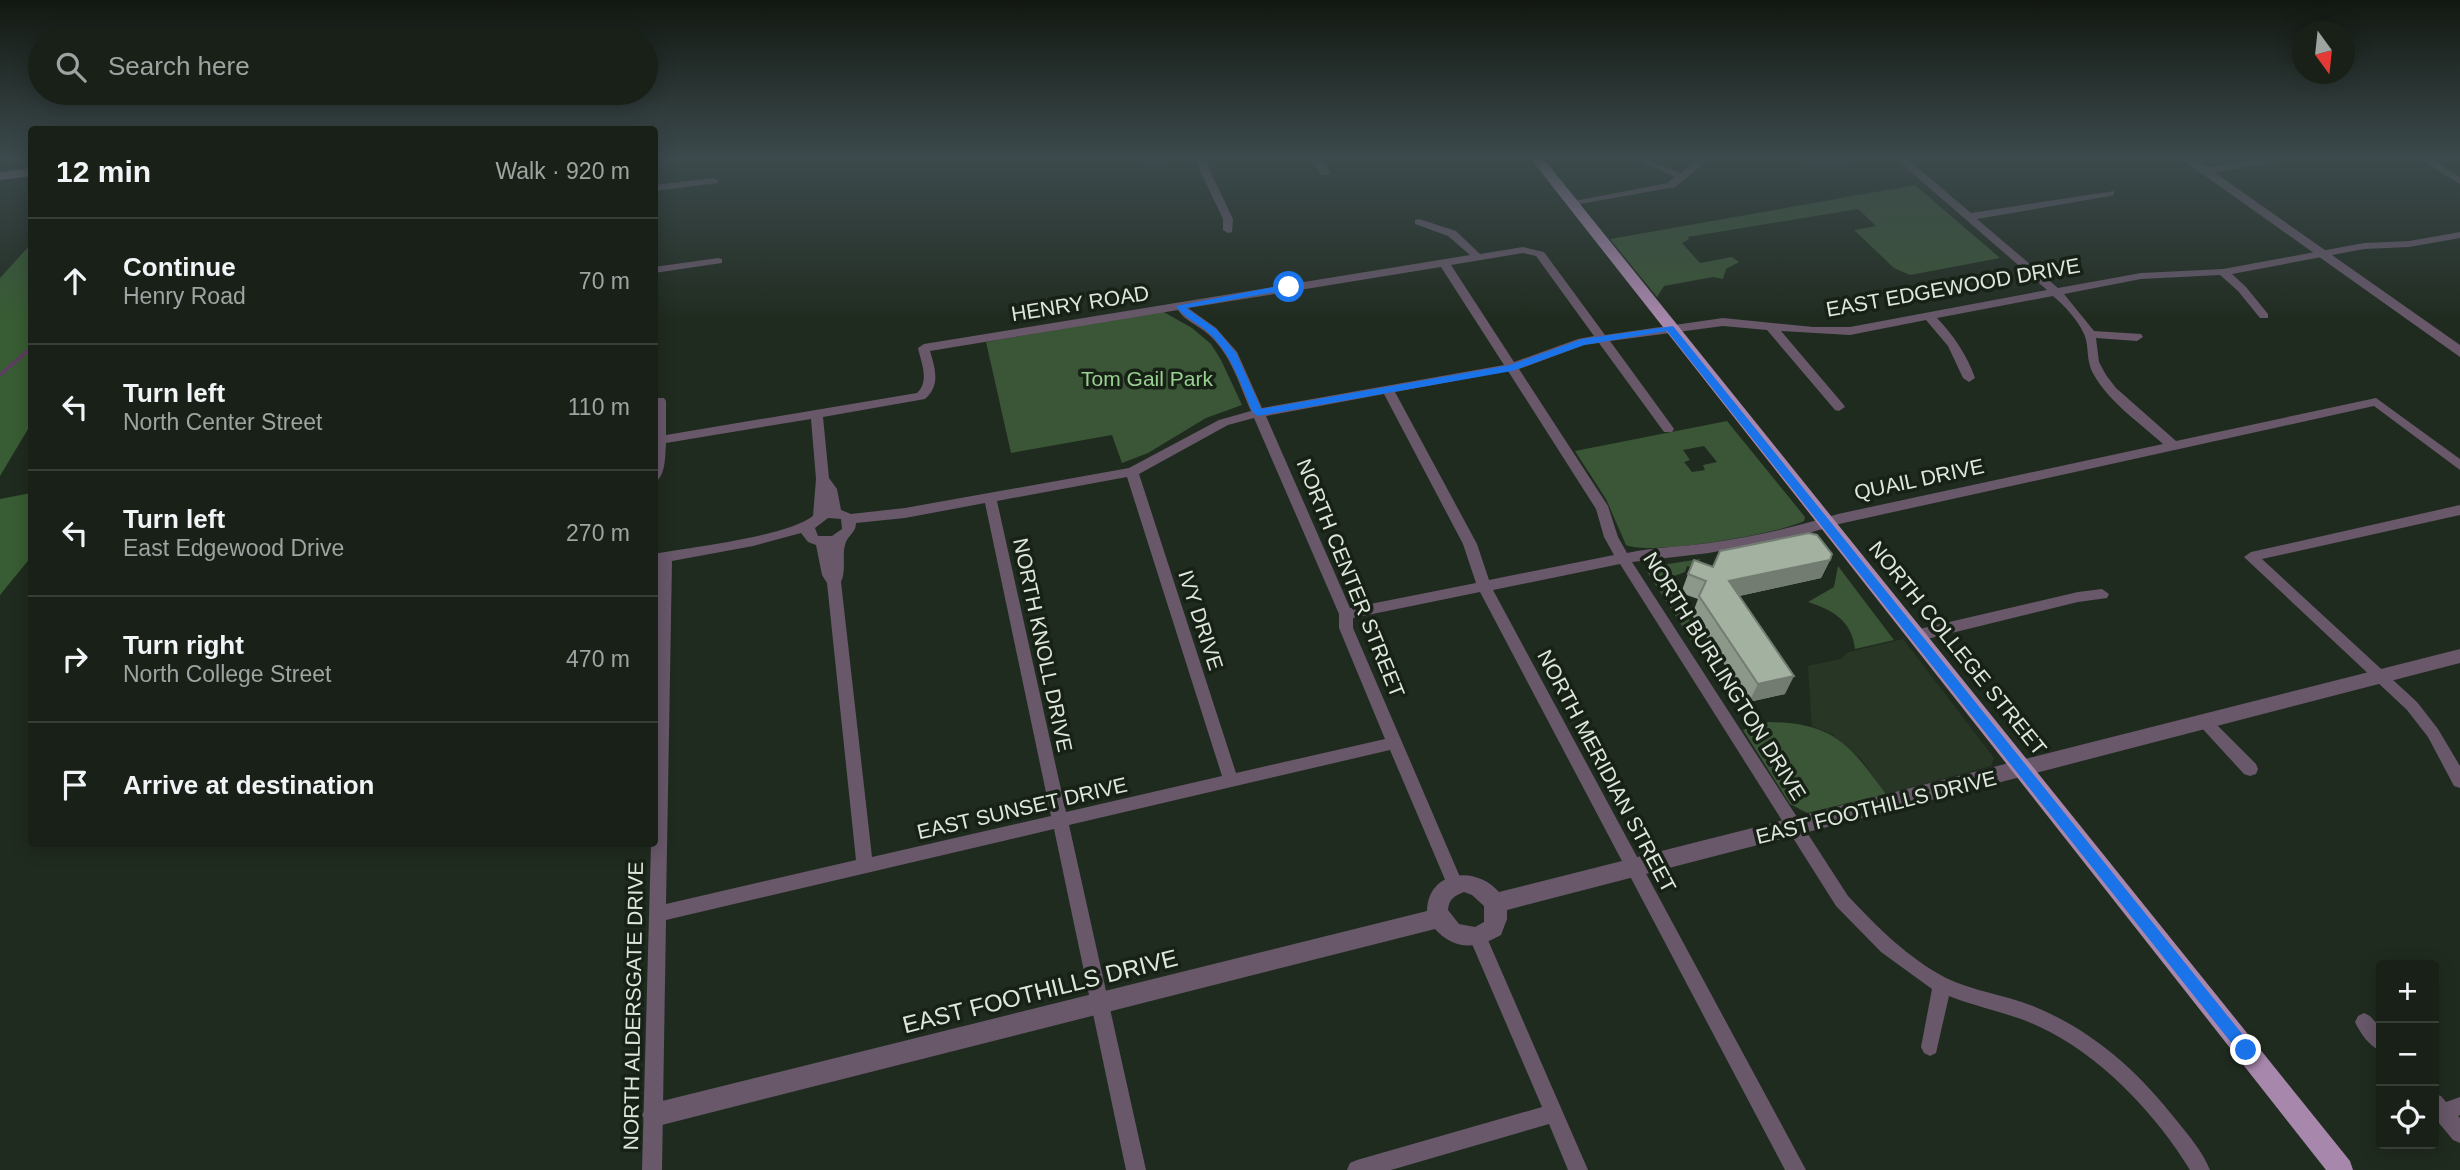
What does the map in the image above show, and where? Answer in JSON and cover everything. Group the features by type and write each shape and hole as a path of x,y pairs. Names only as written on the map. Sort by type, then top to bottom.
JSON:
{"main road":[{"name":"NORTH COLLEGE STREET","path":"1580,213 2341,1170"}],"street":[{"path":"1225,213 1228,230"},
{"path":"1963,213 2078,314 2090,334 2093,362 2101,377 2112,391 2172,445"},
{"path":"1968,217 1994,213"},
{"path":"2263,213 2460,352"},
{"path":"1419,222 1453,233 1465,241 1477,257"},
{"name":"EAST EDGEWOOD DRIVE","path":"849,524 1132,472 1161,461 1217,424 1258,413 1512,368 1582,342 1602,338 1723,322 1833,332 1928,317 2141,276 2223,272 2364,246 2409,244 2460,235"},
{"name":"HENRY ROAD","path":"817,414 921,396 929,391 931,384 924,348 1444,262 1532,250 1540,254 1602,338"},
{"path":"658,269 718,261"},
{"name":"NORTH BURLINGTON DRIVE","path":"1444,262 1603,509 1611,537 1623,558 1842,901 1883,944 1942,985 2028,1012 2067,1031 2098,1052 2131,1081 2159,1112 2200,1170"},
{"path":"2223,272 2242,289 2264,316"},
{"name":"NORTH CENTER STREET","path":"1181,306 1186,314 1212,331 1233,355 1346,614 1346,628 1455,884"},
{"path":"1928,317 1952,340 1960,352 1969,378"},
{"path":"1771,327 1839,407"},
{"path":"2090,334 2137,338"},
{"path":"1602,338 1668,429"},
{"name":"NORTH MERIDIAN STREET","path":"1388,390 1470,544 1484,586 1796,1170"},
{"path":"658,464 660,401"},
{"name":"QUAIL DRIVE","path":"1346,614 1623,558 1709,548 2376,402 2460,466"},
{"path":"660,440 817,414 824,479 830,489 835,513 849,524 839,539 838,573 834,582"},
{"name":"IVY DRIVE","path":"1132,472 1231,781"},
{"path":"824,479 820,490 820,516 814,535 834,582 865,866"},
{"name":"NORTH KNOLL DRIVE","path":"990,498 1136,1170"},
{"path":"2460,510 2251,557 2422,716 2460,781"},
{"path":"820,516 835,513"},
{"path":"660,559 753,541 765,542 814,535 839,539"},
{"name":"NORTH ALDERSGATE DRIVE","path":"658,796 660,559"},
{"path":"1915,636 2078,597 2102,594"},
{"name":"EAST FOOTHILLS DRIVE","path":"1495,903 2460,656"},
{"path":"2205,722 2250,769"},
{"name":"EAST SUNSET DRIVE","path":"657,914 1395,743"},
{"name":"NORTH ALDERSGATE DRIVE","path":"652,1170 658,847"},
{"path":"1465,883 1483,889 1495,903 1497,920 1493,928 1478,937 1469,938 1451,932 1439,918 1438,901 1447,888 1455,884 1465,883"},
{"name":"EAST FOOTHILLS DRIVE","path":"653,1115 1439,918"},
{"path":"1478,937 1578,1170"},
{"path":"1930,1047 1942,985"},
{"path":"2364,1022 2376,1036"},
{"path":"2445,1107 2460,1133"},
{"path":"1357,1170 1554,1114"}],"shaded area":[{"path":"1903,639 1994,758 1991,766 1886,794 1861,759 1832,734 1812,726 1808,666 1840,659 1849,652"}],"green space":[{"path":"1759,213 1836,213 1688,237 1689,239 1682,243 1700,263 1732,257 1739,262 1726,269 1723,279 1713,277 1664,286 1657,297 1610,239"},
{"path":"1862,213 1947,213 2000,258 1910,275 1894,268 1854,230 1876,226"},
{"path":"28,247 28,429 0,476 0,278"},
{"name":"Tom Gail Park","path":"1162,311 1192,328 1211,344 1242,405 1206,418 1148,453 1122,463 1112,435 1011,453 986,342"},
{"path":"1727,421 1805,517 1804,521 1769,532 1686,546 1639,548 1626,545 1606,499 1575,451","holes":["1704,446 1717,462 1703,465 1705,470 1692,472 1684,462 1690,460 1683,450"]},
{"path":"28,494 28,561 0,595 0,499"},
{"path":"1700,559 1698,569 1687,566 1685,572 1669,578 1671,595 1676,597 1700,638 1691,640 1646,570 1649,567"},
{"path":"1838,566 1894,640 1855,649 1850,631 1840,618 1808,602 1834,587"},
{"path":"1769,722 1810,727 1838,740 1861,762 1886,794 1807,813 1790,804 1743,730"}],"building":[{"path":"1809,533 1817,535 1832,554 1830,560 1729,581 1794,676 1758,684 1699,596 1706,581 1688,574 1694,560 1713,567 1720,551"}],"waterway":[{"path":"0,375 28,350"}],"route":[{"path":"1289,287 1181,306 1186,314 1223,341 1233,355 1258,413 1512,368 1582,342 1670,328 2246,1050"}]}
